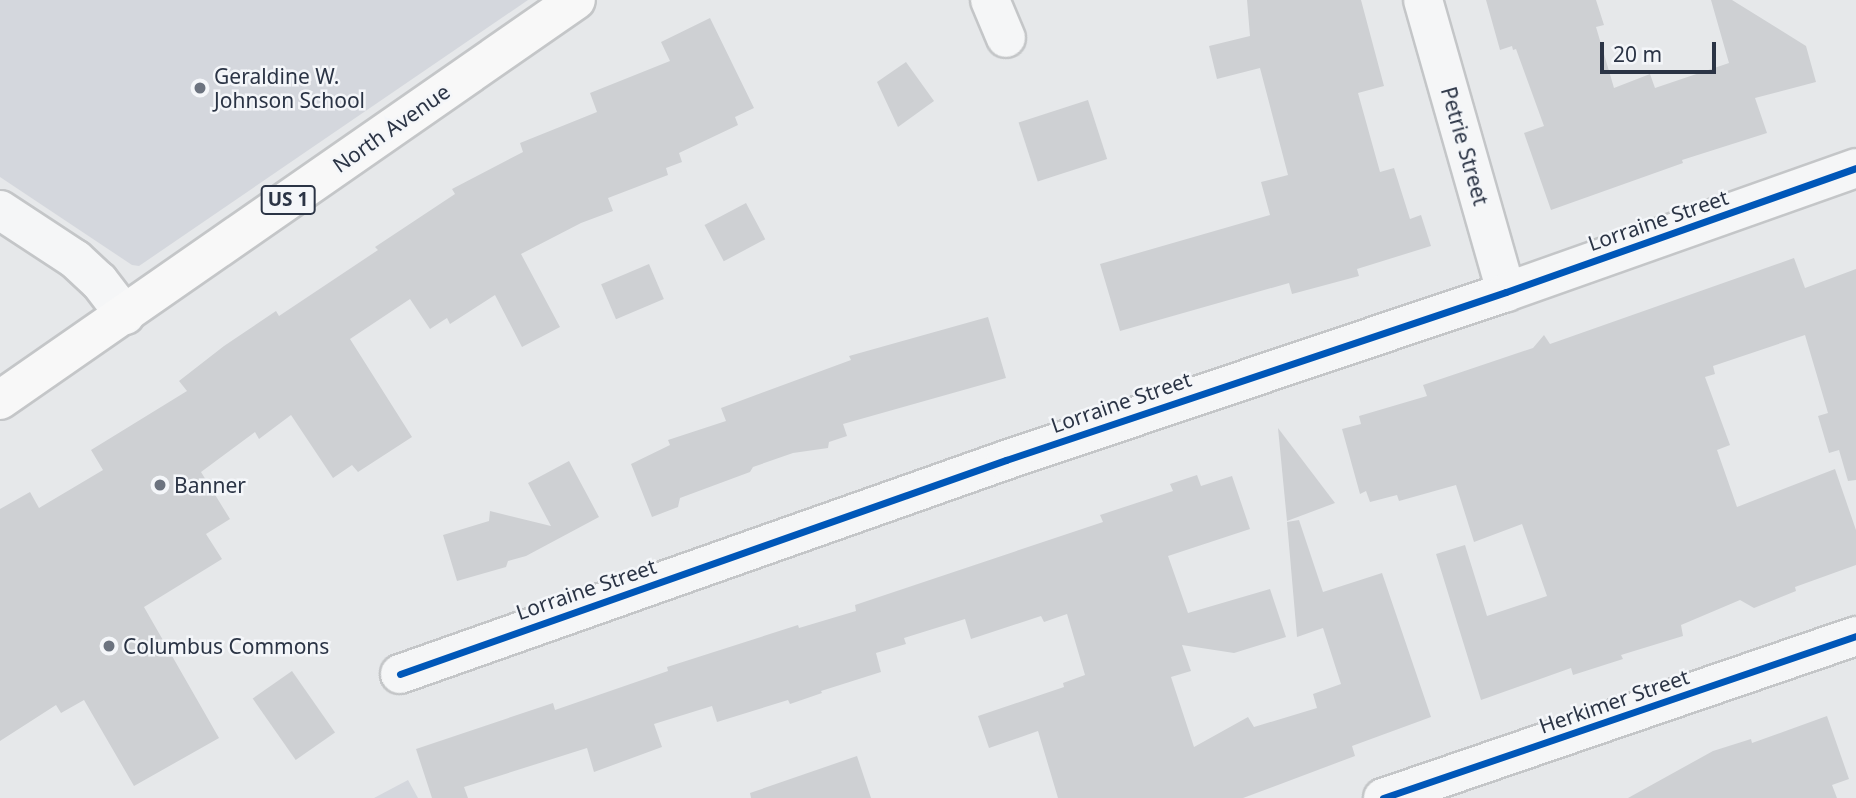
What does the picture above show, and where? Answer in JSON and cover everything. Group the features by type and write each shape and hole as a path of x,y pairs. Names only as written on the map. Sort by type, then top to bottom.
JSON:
{"main road":[{"name":"North Avenue","path":"0,400 576,0"}],"street":[{"path":"990,0 1006,38"},
{"name":"Petrie Street","path":"1423,0 1506,292"},
{"name":"Lorraine Street","path":"400,674 1006,460 1506,292 1856,169"},
{"path":"0,211 75,259 99,281 125,315"},
{"name":"Herkimer Street","path":"1382,798 1856,636"}],"shaded area":[{"name":"Geraldine W. Johnson School","path":"0,0 528,0 139,266 132,265 0,177"},
{"path":"408,780 418,798 374,798"}],"building":[{"path":"1247,0 1361,0 1384,86 1358,93 1380,172 1394,168 1410,219 1421,215 1431,246 1357,269 1359,276 1292,294 1289,283 1120,331 1100,264 1270,215 1261,182 1288,175 1260,68 1217,79 1209,46 1250,36"},
{"path":"1486,0 1596,0 1604,25 1596,27 1614,88 1650,74 1655,88 1729,63 1711,0 1732,0 1806,46 1816,82 1755,98 1767,133 1682,160 1683,163 1551,210 1524,133 1544,126 1516,49 1513,50 1512,46 1500,50"},
{"path":"710,18 754,108 735,117 738,125 679,153 682,162 666,168 668,175 608,198 613,211 581,223 521,254 560,327 522,347 495,295 450,324 447,318 430,329 410,299 350,339 412,437 358,472 352,465 333,478 291,415 259,439 255,432 201,472 230,519 206,534 222,559 144,607 219,738 134,786 84,700 61,713 56,705 0,741 0,509 30,492 39,508 103,470 91,450 187,391 179,381 224,346 276,311 279,316 378,250 375,247 455,194 452,189 523,152 520,143 597,112 590,93 670,61 661,42"},
{"path":"906,62 934,101 898,127 877,82"},
{"path":"1088,100 1107,159 1038,182 1019,123"},
{"path":"746,203 765,239 724,261 705,225"},
{"path":"1794,258 1805,288 1856,269 1856,480 1848,481 1839,450 1829,453 1818,416 1828,413 1805,335 1713,366 1715,374 1705,377 1730,445 1717,450 1737,507 1835,469 1856,530 1856,565 1795,587 1796,591 1754,608 1740,600 1681,625 1683,636 1621,655 1623,659 1573,675 1571,668 1481,700 1436,554 1465,545 1487,616 1547,596 1522,524 1474,542 1456,485 1399,501 1397,495 1370,502 1366,491 1360,494 1342,429 1361,424 1359,416 1427,396 1423,385 1533,348 1544,335 1550,344"},
{"path":"649,264 664,299 616,319 601,284"},
{"path":"988,317 1006,378 843,424 847,436 829,442 828,448 793,453 753,467 750,472 680,498 678,507 652,517 631,464 670,445 668,440 726,421 721,408 851,360 849,356"},
{"path":"1278,428 1335,503 1287,521"},
{"path":"569,461 599,517 526,556 508,561 506,567 457,581 443,535 489,521 490,511 551,526 528,483"},
{"path":"1197,475 1201,486 1232,476 1250,529 1168,556 1188,613 1270,589 1286,637 1234,653 1182,645 1191,671 1171,677 1194,747 1248,717 1254,727 1317,708 1313,694 1341,684 1323,628 1297,637 1287,522 1299,520 1323,592 1382,573 1431,717 1352,746 1355,756 1243,798 1058,798 1038,731 989,748 978,716 1064,687 1063,683 1085,675 1067,614 1044,622 1041,616 971,639 965,619 904,638 906,644 876,653 881,672 790,704 788,700 717,722 712,706 654,724 662,747 594,772 587,748 464,787 468,798 432,798 416,749 553,703 555,710 668,671 667,667 798,625 799,628 856,611 855,605 1103,522 1100,515 1173,491 1170,484"},
{"path":"292,671 335,732 296,760 253,699"},
{"path":"1827,716 1849,779 1832,785 1837,798 1628,798 1713,751 1751,739 1752,743"},
{"path":"857,756 871,798 751,798 750,793"}],"cycle path":[{"path":"400,674 1006,460 1506,292 1856,168"},
{"path":"1383,798 1856,636"}],"place":[{"name":"Geraldine W. Johnson School","path":"200,88"},
{"name":"Banner","path":"160,485"},
{"name":"Columbus Commons","path":"109,646"}]}
